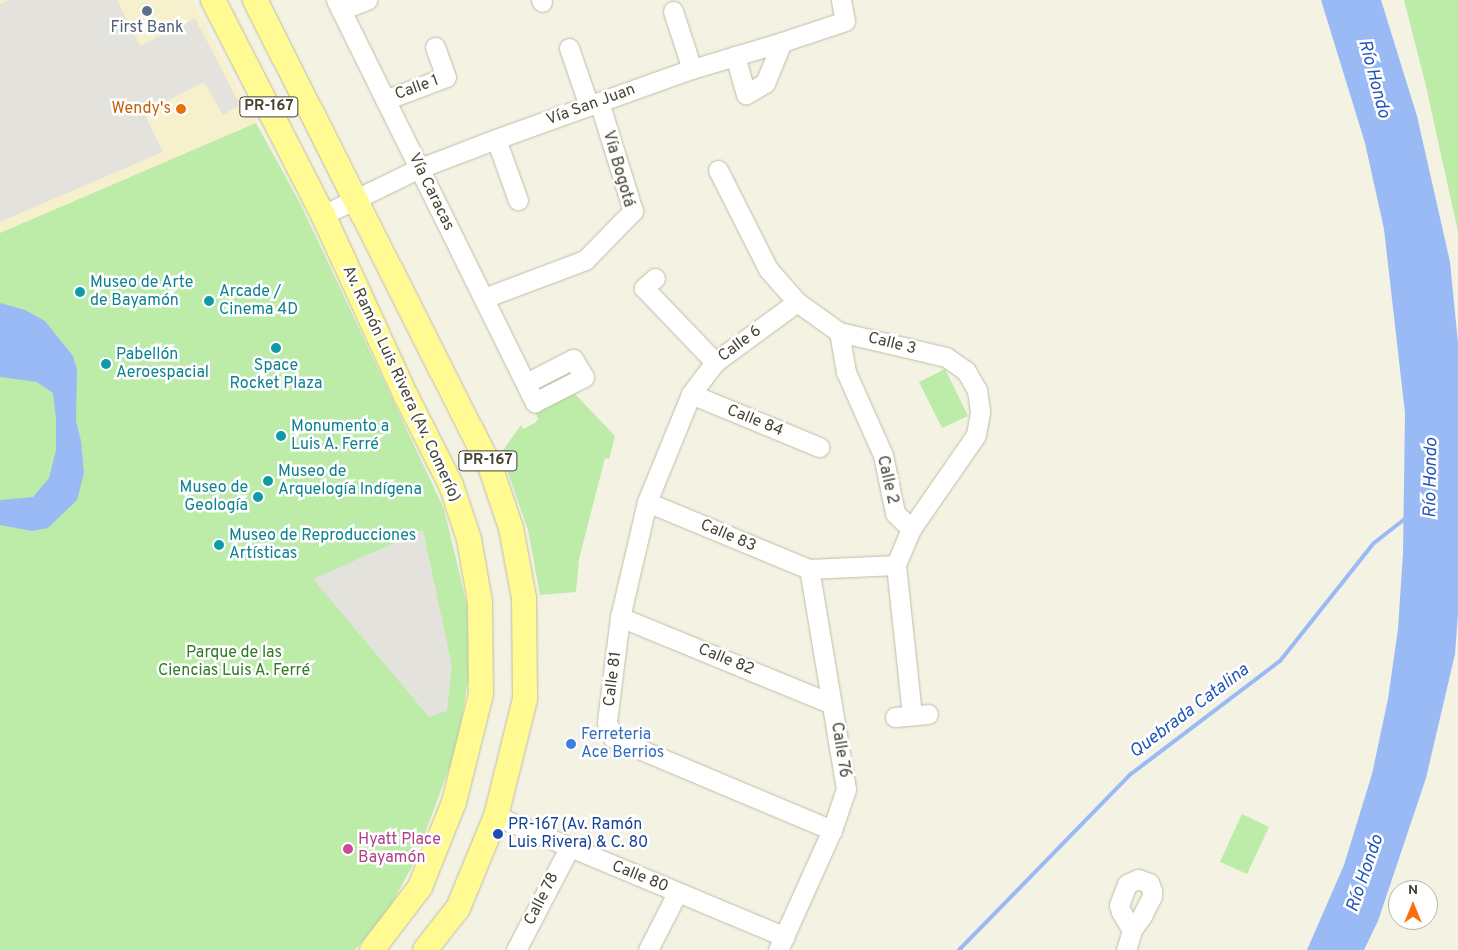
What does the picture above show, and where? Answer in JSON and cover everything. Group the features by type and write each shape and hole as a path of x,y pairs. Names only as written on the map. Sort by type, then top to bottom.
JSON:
{"main road":[{"name":"Av. Ramón Luis Rivera (Av. Comerío)","path":"214,0 323,215 406,396 451,485 469,539 480,602 481,694 454,802 420,887 372,950"},
{"name":"PR-167","path":"255,0 357,199 491,469 511,528 524,598 525,699 496,816 458,908 425,950"},
{"path":"414,950 440,931"}],"street":[{"path":"338,5 367,0"},
{"name":"Vía San Juan","path":"323,215 420,168 496,139 692,69 845,21 841,0"},
{"name":"Vía Caracas","path":"338,5 526,383"},
{"path":"673,11 692,69"},
{"path":"735,56 746,94 766,83 782,42"},
{"name":"Calle 1","path":"385,100 446,77 435,47"},
{"path":"569,48 594,104"},
{"name":"Vía Bogotá","path":"484,298 585,260 634,211 594,104"},
{"path":"496,139 518,200"},
{"name":"Calle 3","path":"718,170 768,269 796,302 839,332 946,357 966,371 977,390 980,412 976,435 911,529"},
{"path":"655,278 644,288 715,362"},
{"name":"Calle 6","path":"691,394 715,362 796,302"},
{"name":"Calle 2","path":"839,332 846,372 883,456 895,513 911,529"},
{"name":"Calle 84","path":"691,394 819,447"},
{"name":"Calle 81","path":"691,394 647,502 620,617 607,722 613,738 832,830"},
{"name":"Calle 83","path":"647,502 809,569"},
{"path":"911,529 896,565 912,715"},
{"path":"809,569 896,565"},
{"name":"Calle 76","path":"782,943 832,830 846,789 809,569"},
{"name":"Calle 82","path":"620,617 832,704"},
{"name":"Calle 80","path":"496,816 676,893 782,943"},
{"name":"Calle 78","path":"516,950 569,848"},
{"path":"648,950 676,893"},
{"path":"1126,950 1132,930"}],"shaded area":[{"path":"0,0 192,0 256,123 0,233"},
{"path":"9,0 117,0 140,46 195,18 240,105 223,115 204,82 144,113 163,152 0,222 0,4"},
{"path":"423,530 452,666 447,711 429,717 313,579"}],"green space":[{"path":"1404,0 1458,0 1458,232 1426,86"},
{"name":"Parque de las Ciencias Luis A. Ferré","path":"256,123 301,205 444,509 467,605 469,674 457,747 414,863 387,912 355,950 0,950 0,233"},
{"path":"945,369 968,416 942,428 919,382"},
{"path":"574,393 615,436 609,459 605,458 579,559 576,592 540,595 528,530 501,453 521,425 523,429 535,423 538,419 535,411"},
{"path":"1242,814 1269,827 1247,874 1220,862"}],"water":[{"name":"Río Hondo","path":"1321,0 1381,0 1417,116 1450,262 1458,343 1458,613 1455,654 1426,778 1392,880 1388,880 1388,891 1378,921 1364,950 1307,950 1344,865 1372,774 1388,699 1398,629 1403,553 1405,413 1384,229 1365,143"},
{"path":"0,303 25,310 45,321 73,356 77,369 76,421 81,441 84,473 77,500 48,528 32,531 0,525 0,500 33,497 49,478 56,450 56,418 53,393 37,382 0,377"}],"waterway":[{"name":"Quebrada Catalina","path":"959,950 1131,774 1280,661 1374,543 1406,518"}],"place":[{"name":"First Bank","path":"147,11"},
{"name":"Wendy's","path":"181,109"},
{"name":"Museo de Arte de Bayamón","path":"80,292"},
{"name":"Arcade / Cinema 4D","path":"209,301"},
{"name":"Space Rocket Plaza","path":"276,348"},
{"name":"Pabellón Aeroespacial","path":"106,364"},
{"name":"Monumento a Luis A. Ferré","path":"281,436"},
{"name":"Museo de Arquelogía Indígena","path":"268,481"},
{"name":"Museo de Geología","path":"258,497"},
{"name":"Museo de Reproducciones Artísticas","path":"219,545"},
{"name":"Ferreteria Ace Berrios","path":"571,744"},
{"name":"PR-167 (Av. Ramón Luis Rivera) & C. 80","path":"498,834"},
{"name":"Hyatt Place Bayamón","path":"348,849"}]}
